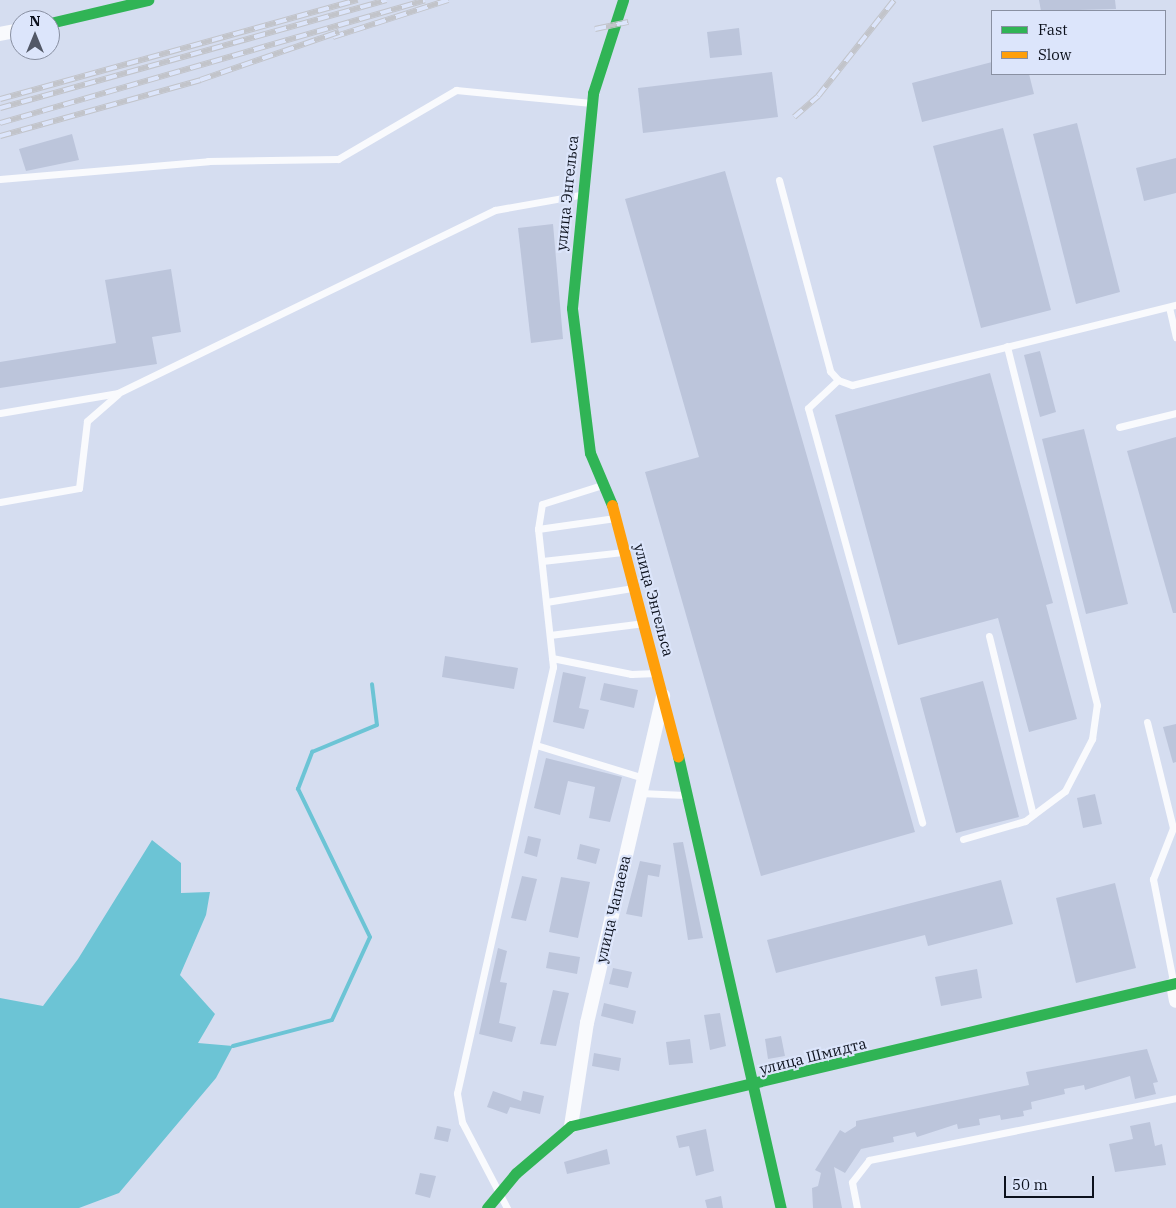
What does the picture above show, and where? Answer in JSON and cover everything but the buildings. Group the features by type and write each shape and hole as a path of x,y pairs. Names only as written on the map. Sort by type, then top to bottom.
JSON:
{"street":[{"path":"60,21 148,0"},
{"name":"улица Энгельса","path":"623,0 592,103 580,194 572,308 577,371 590,452 606,483 664,693 781,1208"},
{"name":"улица Чапаева","path":"571,1126 587,1023 664,693"},
{"path":"1175,984 1176,1001"},
{"name":"улица Шмидта","path":"487,1208 500,1190 571,1126 753,1085 1175,984"}],"lane":[{"path":"0,179 208,161 338,159 456,90 592,103"},
{"path":"779,180 830,371 838,380 852,385 1172,306 1176,337"},
{"path":"0,502 79,488 87,420 118,393 495,210 580,194"},
{"path":"963,839 1033,815 1065,791 1092,739 1097,705 1007,346"},
{"path":"838,380 808,408 922,823"},
{"path":"0,412 118,393"},
{"path":"1119,427 1176,413"},
{"path":"507,1208 500,1190 462,1122 457,1093 536,745 552,658 538,528 542,504 606,483"},
{"path":"538,528 616,518"},
{"path":"542,561 625,552"},
{"path":"546,602 634,587"},
{"path":"550,635 644,623"},
{"path":"989,636 1033,815"},
{"path":"552,658 631,674 658,673"},
{"path":"1147,722 1173,828 1153,879 1175,984"},
{"path":"536,745 644,778"},
{"path":"640,793 688,795"},
{"path":"857,1208 852,1182 869,1160 1176,1098"}],"water":[{"path":"152,840 181,863 181,893 210,892 206,915 180,975 215,1014 198,1043 233,1046 216,1078 119,1193 79,1208 0,1208 0,998 43,1006 78,959"}],"waterway":[{"path":"233,1046 332,1020 370,937 298,789 312,752 377,725 372,684"}],"railway":[{"path":"0,99 358,0"},
{"path":"0,108 386,0"},
{"path":"0,123 425,0"},
{"path":"333,37 448,0"},
{"path":"794,117 818,96 894,0"},
{"path":"595,29 628,22"},
{"path":"0,136 200,80 339,32"}],"traffic: fast":[{"path":"60,21 148,0"},
{"path":"612,505 590,453 572,308 593,93 623,0"},
{"path":"678,756 781,1208"},
{"path":"487,1208 516,1173 571,1126 1176,983"}],"traffic: slow":[{"path":"612,505 678,756"}]}
